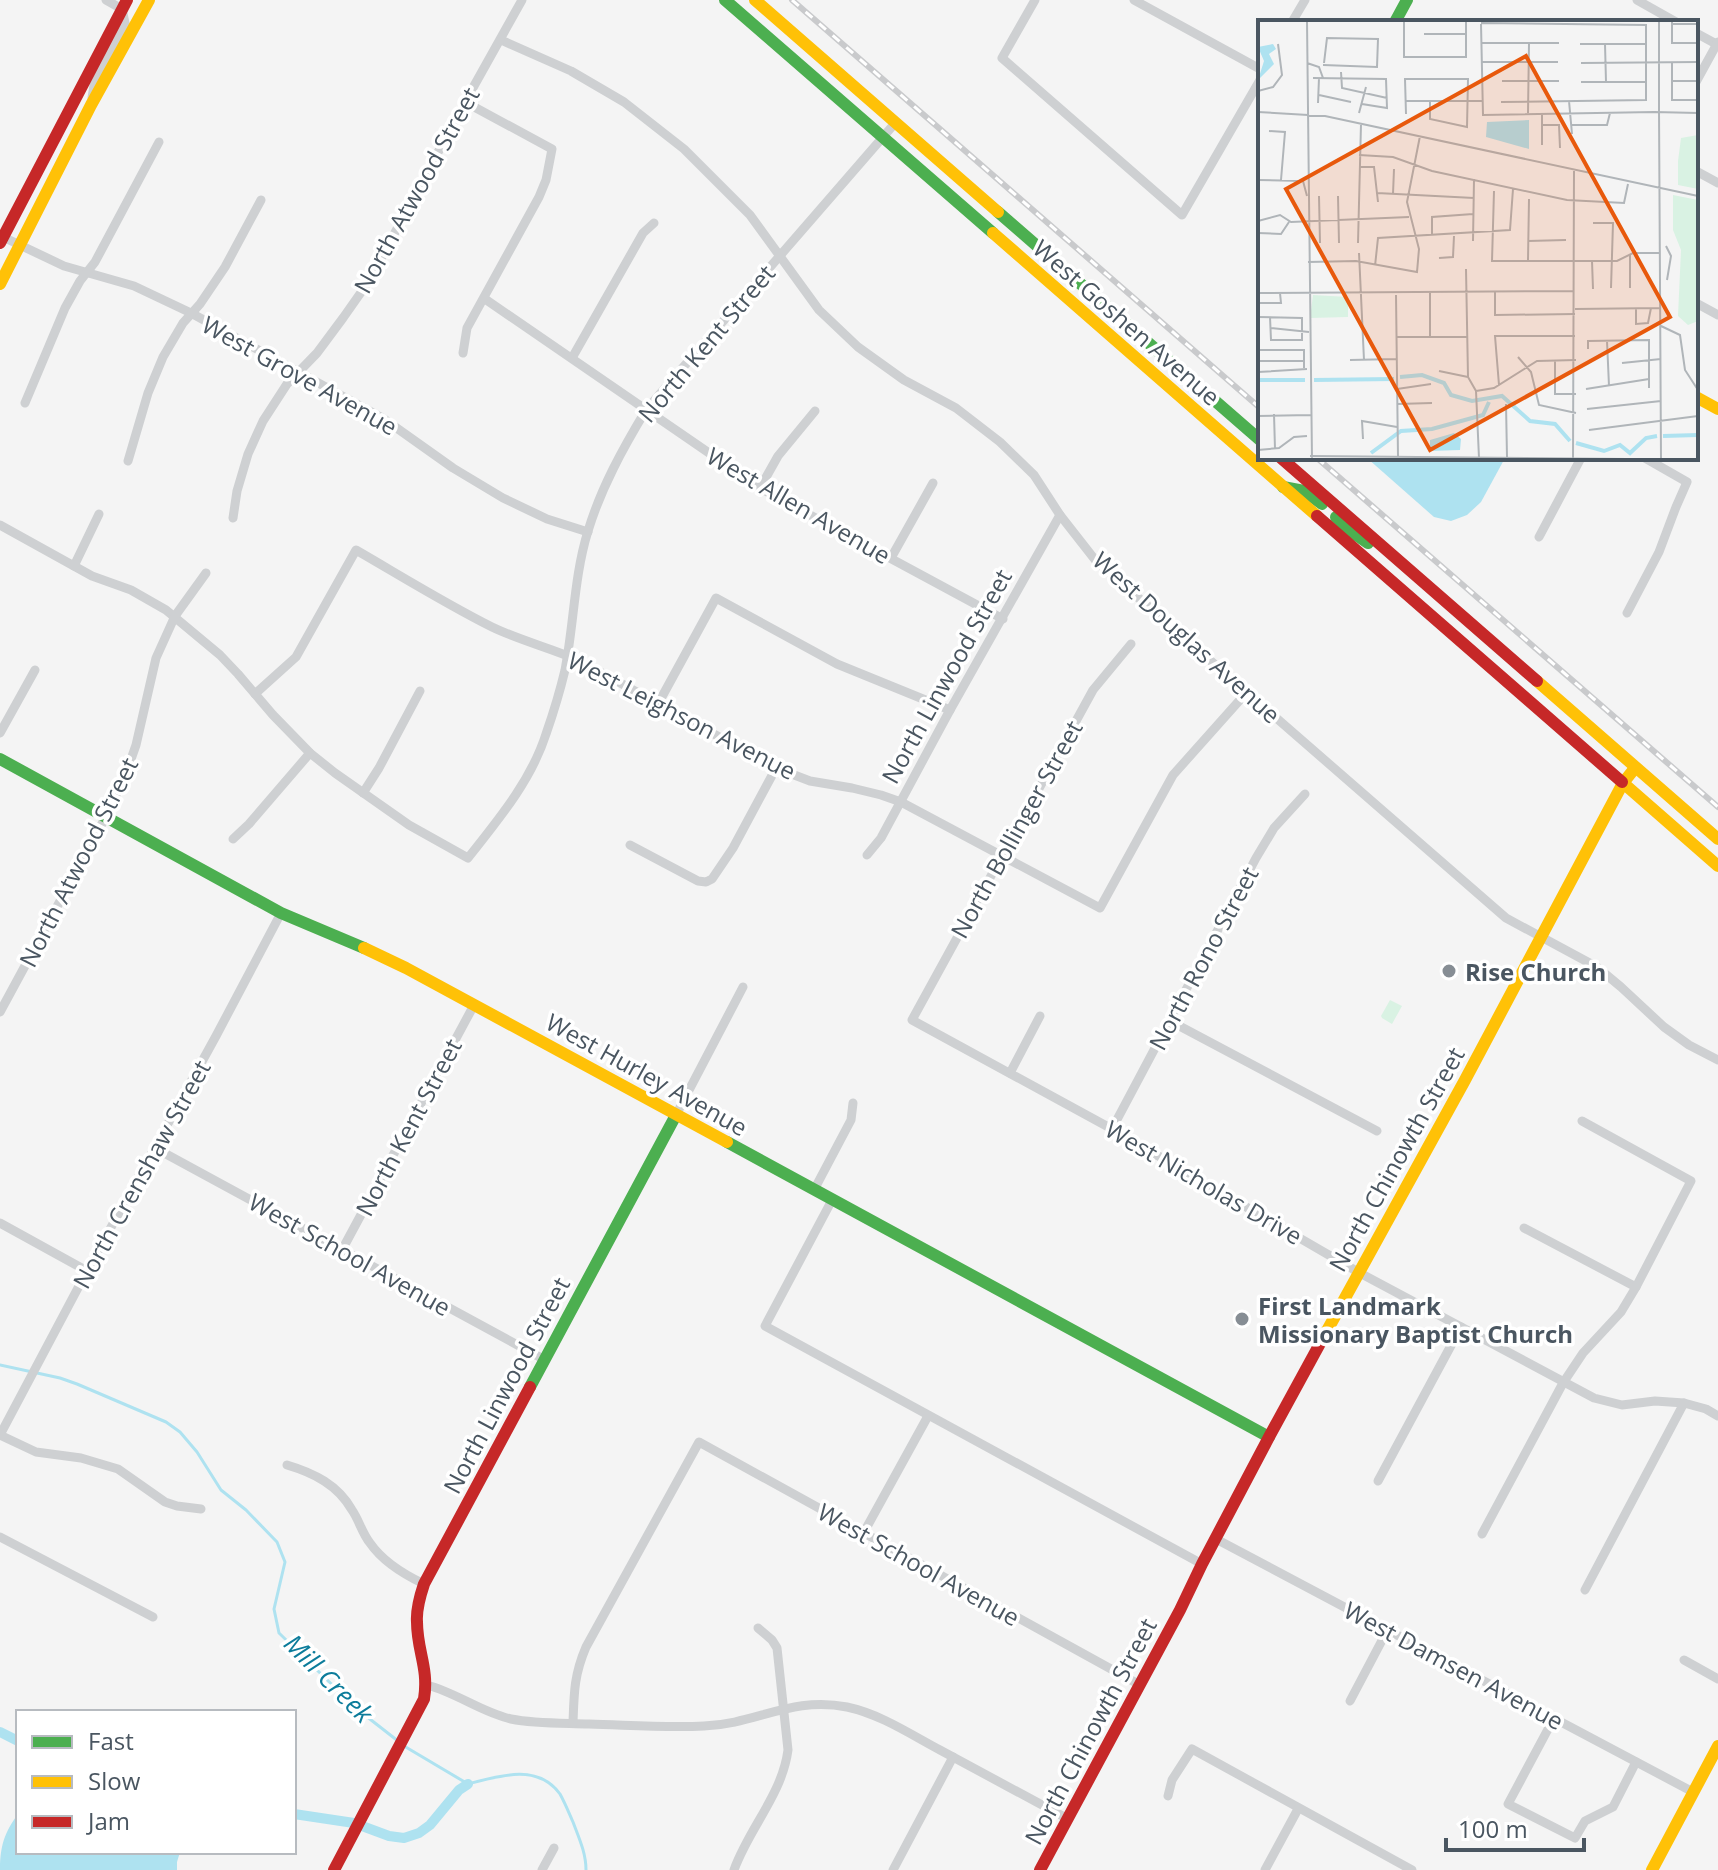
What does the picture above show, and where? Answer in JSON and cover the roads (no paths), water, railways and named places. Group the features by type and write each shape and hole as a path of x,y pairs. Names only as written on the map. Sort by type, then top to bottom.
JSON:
{"street":[{"path":"106,0 124,4"},
{"path":"0,284 91,105 149,0"},
{"name":"North Atwood Street","path":"233,518 237,491 263,421 274,402 326,341 369,281 522,0"},
{"name":"West Goshen Avenue","path":"725,0 1718,866"},
{"name":"West Goshen Avenue","path":"755,0 1258,438"},
{"path":"1035,0 1002,58 1182,215 1258,83"},
{"path":"1134,0 1258,68"},
{"path":"1293,20 1305,0"},
{"path":"1396,20 1407,0"},
{"path":"1637,0 1672,20"},
{"path":"91,105 94,85 125,23 124,4"},
{"path":"1,236 124,4"},
{"path":"1698,34 1718,44 1698,79"},
{"name":"West Douglas Avenue","path":"501,40 571,71 624,102 684,149 750,215 819,310 858,347 904,380 956,408 1000,442 1034,475 1096,561 1506,918 1597,967 1664,1027 1718,1060"},
{"path":"463,353 467,328 539,197 552,149 465,102"},
{"name":"North Kent Street","path":"363,793 409,825 468,858 510,803 530,771 545,737 565,670 580,565 588,532 625,444 646,410 896,122"},
{"path":"25,403 65,308 95,262 159,142"},
{"path":"1698,172 1718,183"},
{"path":"128,461 148,393 163,357 225,267 261,200"},
{"path":"572,358 643,233 654,223"},
{"name":"West Grove Avenue","path":"1,236 64,266 134,286 191,313 384,419 453,468 503,498 547,519 588,532"},
{"name":"West Allen Avenue","path":"485,299 760,488 1003,619"},
{"path":"1698,304 1718,315"},
{"path":"1698,398 1718,409"},
{"path":"760,488 778,456 815,411"},
{"path":"1283,460 1718,839"},
{"path":"1539,537 1580,460"},
{"path":"1627,613 1659,552 1687,482 1648,460"},
{"path":"891,558 933,483"},
{"path":"1283,487 1296,487 1312,496 1371,546 1382,547"},
{"path":"74,566 99,514"},
{"name":"North Linwood Street","path":"867,855 881,838 1060,515"},
{"path":"0,525 106,582 131,590 175,616 220,655 310,753 363,793 420,691"},
{"name":"West Leighson Avenue","path":"255,694 296,657 356,550 491,626 566,655 776,768 810,781 852,788 901,802 1100,908 1173,775 1247,692"},
{"name":"North Atwood Street","path":"0,1012 105,818 133,755 156,658 175,616 206,573"},
{"path":"658,704 716,598 837,664 950,710"},
{"name":"North Bollinger Street","path":"912,1020 1093,690 1131,644"},
{"path":"0,733 35,670"},
{"path":"233,839 310,753"},
{"name":"West Hurley Avenue","path":"0,759 281,913 406,968 1269,1437"},
{"path":"630,845 698,881 712,879 733,848 776,768"},
{"name":"North Chinowth Street","path":"1040,1870 1358,1272 1542,938 1623,783 1635,768"},
{"name":"North Rono Street","path":"1112,1129 1274,828 1305,794"},
{"name":"North Crenshaw Street","path":"0,1435 281,913"},
{"path":"676,1115 743,987"},
{"name":"North Kent Street","path":"342,1250 474,1005"},
{"path":"1010,1073 1040,1016"},
{"name":"West Nicholas Drive","path":"912,1020 1112,1129 1358,1272 1563,1383 1594,1398 1622,1405 1655,1401 1684,1403 1718,1416"},
{"path":"1170,1021 1377,1131"},
{"path":"814,1190 851,1120 853,1103"},
{"name":"North Linwood Street","path":"427,1685 427,1670 417,1628 424,1584 676,1115"},
{"path":"1482,1534 1563,1383 1583,1353 1621,1312 1691,1181 1582,1121"},
{"name":"West School Avenue","path":"155,1148 545,1360"},
{"path":"832,1200 765,1326 1202,1564"},
{"path":"0,1223 87,1271"},
{"path":"1524,1228 1636,1287"},
{"path":"1378,1481 1461,1327"},
{"path":"1585,1590 1684,1403"},
{"path":"863,1534 928,1416"},
{"path":"0,1435 36,1452 81,1458 118,1469 165,1502 201,1509"},
{"name":"West School Avenue","path":"573,1723 575,1683 586,1647 699,1442 1140,1685"},
{"path":"287,1465 317,1476 332,1486 353,1511 370,1543 383,1558 424,1584"},
{"path":"0,1537 153,1617"},
{"name":"West Damsen Avenue","path":"1216,1539 1693,1792"},
{"path":"734,1870 779,1783 788,1750 777,1648 758,1628"},
{"path":"1350,1701 1388,1629"},
{"path":"1684,1660 1718,1679"},
{"path":"334,1870 405,1737 424,1699 427,1685 491,1713 535,1722 719,1726 806,1704 850,1708 896,1726 1068,1819"},
{"path":"1554,1718 1508,1804 1575,1838 1585,1821 1613,1807 1636,1762"},
{"path":"1652,1870 1718,1746"},
{"path":"1168,1796 1172,1780 1192,1749 1412,1870"},
{"path":"893,1870 953,1757"},
{"path":"1265,1870 1298,1809"},
{"path":"542,1870 554,1848"}],"water":[{"path":"1369,460 1504,460 1481,502 1467,515 1451,521 1434,517"},
{"path":"16,1817 16,1854 179,1854 177,1870 0,1870 9,1828"}],"waterway":[{"name":"Mill Creek","path":"0,1365 77,1384 166,1422 180,1432 221,1490 277,1542 285,1562 274,1609 279,1633 357,1709 398,1741"},
{"path":"0,1732 16,1740"},
{"name":"Mill Creek","path":"404,1746 468,1784 517,1774 541,1778 551,1784 560,1794 573,1822 586,1870"},
{"path":"296,1814 354,1823 404,1838 430,1825 459,1790 468,1784"}],"railway":[{"path":"792,0 1258,406"},
{"path":"1319,460 1718,807"}],"place":[{"name":"Rise Church","path":"1449,971"},
{"name":"First Landmark Missionary Baptist Church","path":"1242,1319"}]}
